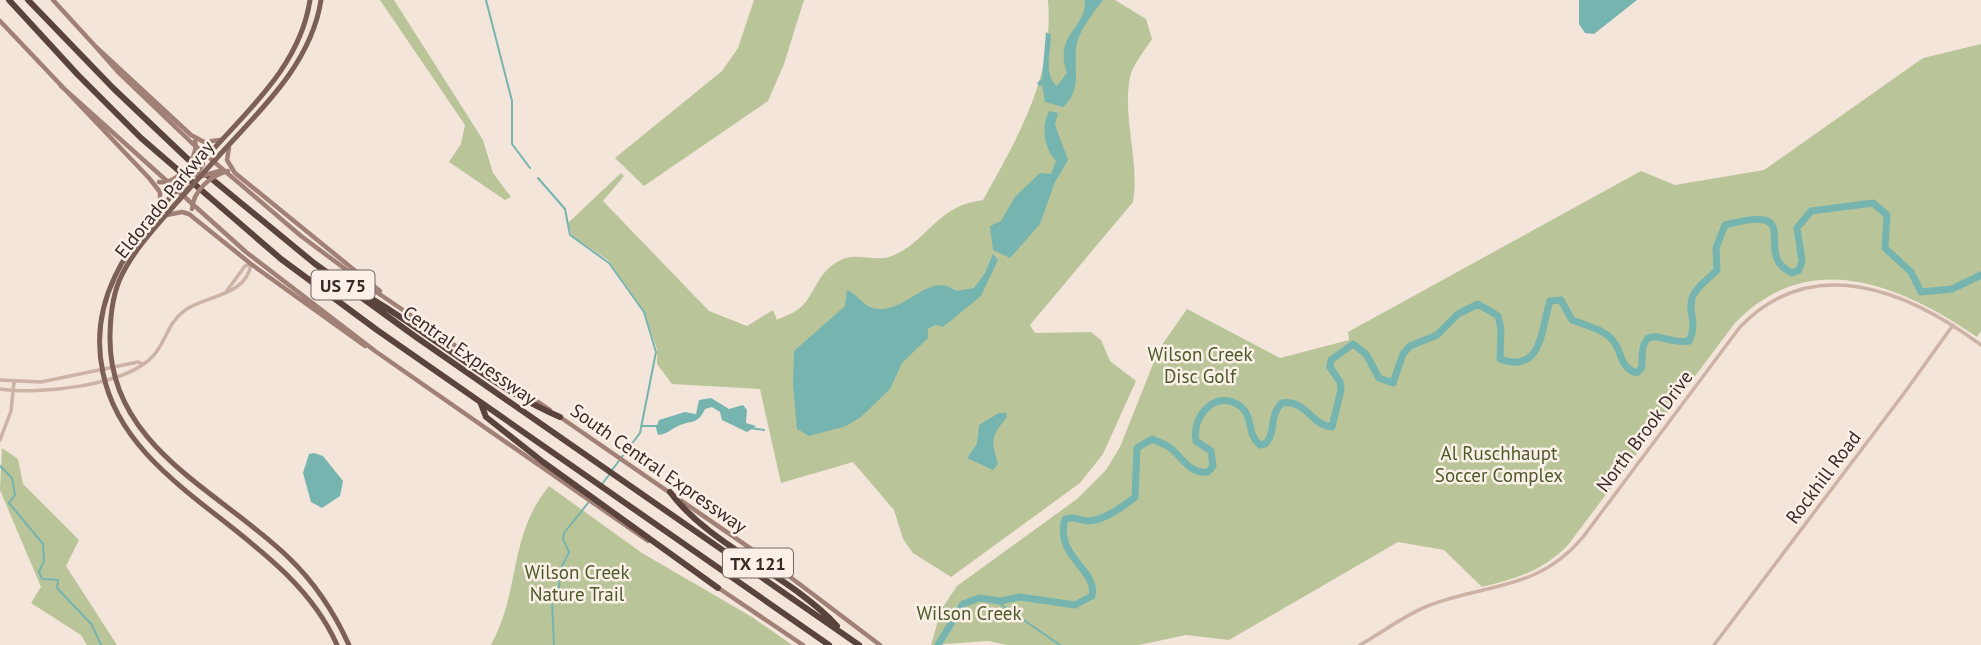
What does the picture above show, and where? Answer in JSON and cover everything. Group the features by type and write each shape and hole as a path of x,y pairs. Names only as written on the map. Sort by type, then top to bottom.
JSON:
{"highway":[{"name":"Central Expressway","path":"9,0 104,102 224,212 341,304 830,645"},
{"name":"Central Expressway","path":"28,0 173,145 332,277 859,645"},
{"path":"332,277 428,334 538,407 560,417"},
{"path":"481,402 486,417 582,494 718,587"},
{"name":"TX 121","path":"670,492 714,533 813,604 845,636"}],"main road":[{"name":"South Central Expressway","path":"53,0 119,73 230,177 327,257 670,492 880,645"},
{"name":"Eldorado Parkway","path":"310,0 302,32 284,68 209,154 179,200 124,272 116,293 111,324 113,368 132,418 168,459 288,556 321,595 349,645"},
{"name":"Eldorado Parkway","path":"321,0 316,22 298,62 206,170 179,188 135,240 117,269 100,317 104,380 113,407 134,441 167,473 282,568 305,593 337,645"},
{"path":"0,21 149,177 161,194 160,209"},
{"name":"South Central Expressway","path":"96,47 191,135 195,144"},
{"path":"61,86 246,252 375,351"},
{"path":"191,135 204,142 221,140"},
{"path":"232,141 227,156 235,173"},
{"path":"168,183 192,160 195,144"},
{"path":"195,144 197,160 191,180 192,211 203,224"},
{"path":"149,177 168,183 191,180 213,171 235,173"},
{"path":"192,211 194,197 213,176 228,171"},
{"name":"South Central Expressway","path":"235,173 383,295"},
{"path":"166,215 184,212 203,224 251,264 328,321 582,494"},
{"path":"124,272 121,267 135,240"},
{"path":"111,324 109,309 118,276 117,269"},
{"path":"134,441 142,438 155,452 168,459"},
{"path":"167,473 174,464"},
{"name":"TX 121","path":"718,587 803,645"},
{"path":"332,635 343,631"}],"street":[{"path":"0,389 13,391 60,388 132,372 153,357 168,328 179,315 239,285 251,264"},
{"name":"North Brook Drive","path":"1360,645 1429,605 1527,579 1550,569 1566,556 1740,327 1772,301 1819,284 1849,283 1872,288 1952,325 1981,345"},
{"name":"Rockhill Road","path":"1714,645 1897,403 1952,325"},
{"path":"0,380 14,382 59,379 138,362 143,364"},
{"path":"59,379 60,388"},
{"path":"0,440 11,411 14,382"}],"green space":[{"path":"380,0 394,0 483,140 493,173 511,197 505,200 449,162 461,144 465,125"},
{"path":"754,0 804,0 784,64 768,101 644,186 615,158 722,71 738,48"},
{"path":"1048,0 1115,0 1146,19 1152,39 1134,67 1128,92 1135,187 1133,202 1030,325 1035,333 1091,332 1101,340 1110,361 1136,381 1103,454 1080,483 951,577 913,553 903,539 894,510 853,462 781,483 760,389 672,384 657,364 657,349 643,309 608,260 572,236 568,223 621,173 624,176 603,201 709,311 747,326 773,310 777,320 793,313 806,302 827,269 834,264 849,257 892,256 905,250 954,209 983,200 1021,128 1040,80 1048,28"},
{"path":"1981,44 1981,331 1977,337 1918,302 1887,290 1856,282 1825,280 1794,285 1764,299 1735,323 1568,545 1539,568 1528,573 1482,587 1444,550 1398,542 1229,640 1186,635 1139,645 1007,645 988,641 931,645 941,610 957,586 1077,499 1106,470 1120,447 1159,349 1187,309 1280,358 1349,340 1348,332 1641,171 1675,185 1764,170 1923,58"},
{"path":"2,448 18,459 23,484 79,540 66,566 117,645 87,645 81,635 31,603 41,587 0,490"},
{"name":"Wilson Creek Nature Trail","path":"549,486 642,553 752,617 792,645 491,645 507,604 527,524"}],"water":[{"path":"1085,0 1103,0 1077,43 1073,93 1063,107 1045,102 1042,84 1040,87 1037,83 1042,79 1046,32 1051,35 1050,76 1057,86 1067,73 1064,50 1081,18"},
{"path":"1579,0 1637,0 1594,34 1585,33 1579,24"},
{"path":"1049,111 1058,113 1055,125 1068,160 1055,182 1040,224 1010,258 993,250 990,226 1001,221 1015,197 1040,173 1051,174 1056,161 1045,137"},
{"path":"993,254 998,260 981,296 943,327 935,325 928,329 928,338 902,363 890,389 861,417 846,426 809,436 797,429 793,384 794,351 845,306 847,290 869,307 879,309 890,308 937,286 946,286 956,291 974,288 985,273"},
{"path":"711,398 729,409 743,405 747,410 746,423 756,426 747,432 722,420 720,412 712,407 705,409 697,420 658,435 656,428 659,420 685,412 696,414 699,400"},
{"path":"999,413 1006,413 1007,417 994,439 998,464 993,470 967,458 977,444 979,425"},
{"path":"309,454 323,456 343,481 340,496 322,508 311,502 303,473"}],"waterway":[{"path":"486,0 512,101 512,144 530,168"},
{"path":"538,178 565,209 570,235 609,263 644,312 656,352 640,433 612,470"},
{"name":"Wilson Creek","path":"938,645 963,604 979,598 1000,601 1020,597 1075,605 1092,596 1089,578 1065,543 1065,519 1100,519 1135,497 1137,448 1152,439 1169,447 1191,468 1208,472 1213,466 1211,451 1196,441 1195,432 1201,415 1214,403 1231,401 1240,406 1247,415 1253,436 1260,445 1269,439 1275,413 1282,403 1297,405 1325,426 1332,427 1341,390 1340,382 1330,367 1331,360 1353,344 1366,354 1379,378 1393,383 1403,354 1410,346 1437,335 1458,314 1478,304 1498,316 1501,329 1500,359 1514,362 1525,360 1538,346 1550,301 1561,300 1572,320 1606,334 1617,347 1624,364 1637,373 1642,367 1642,351 1649,338 1689,341 1693,328 1691,301 1697,289 1717,270 1716,248 1725,225 1750,220 1765,220 1772,225 1776,254 1781,265 1792,273 1799,270 1802,261 1797,228 1811,211 1873,203 1887,215 1885,248 1911,272 1921,292 1952,289 1981,275"},
{"path":"643,426 658,426"},
{"path":"750,428 764,430"},
{"path":"0,466 12,478 15,495 9,503 43,544 44,561 39,572 42,579 58,580 57,588 92,625 101,645"},
{"path":"602,484 609,475"},
{"path":"554,645 552,601 559,588 561,568 569,552 563,539 564,533 588,503"},
{"path":"996,601 1060,645"}],"park label":[{"name":"Wilson Creek Disc Golf","path":"1200,365"},
{"name":"Al Ruschhaupt Soccer Complex","path":"1499,464"}]}
